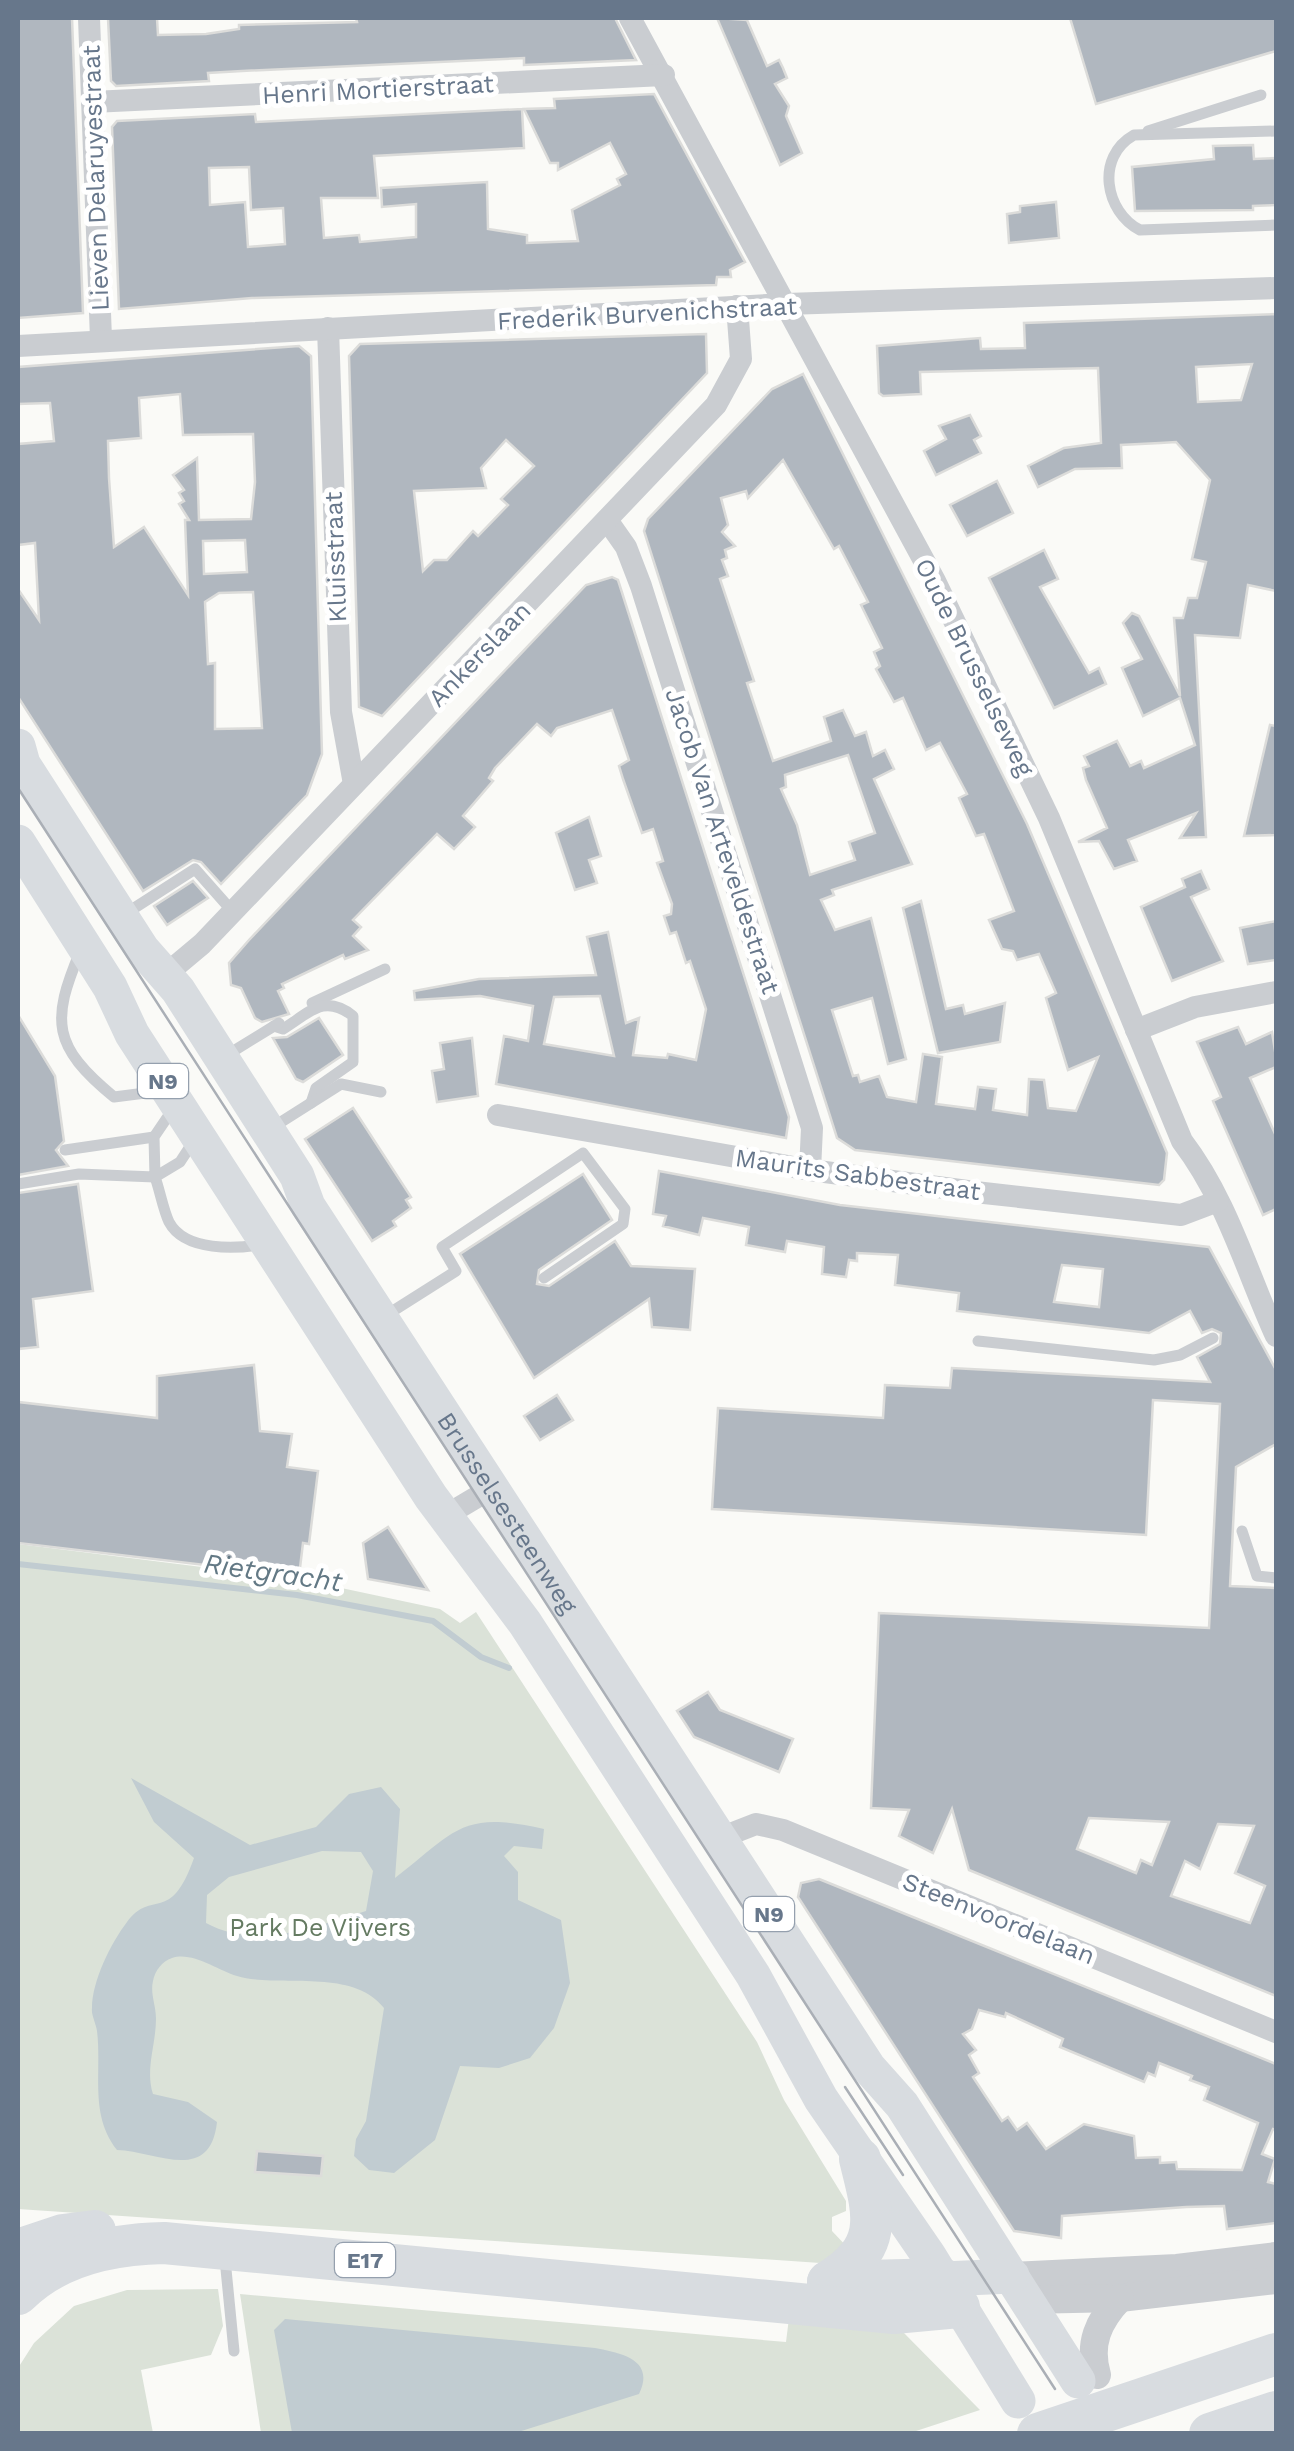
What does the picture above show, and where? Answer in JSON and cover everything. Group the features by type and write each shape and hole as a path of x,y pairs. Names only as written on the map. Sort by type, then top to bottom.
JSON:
{"highway":[{"name":"N9","path":"828,2282 856,2263 870,2236 871,2206 860,2159"},
{"path":"224,2241 688,2278 828,2282 951,2293"},
{"name":"E17","path":"20,2271 128,2244 224,2241 876,2311 951,2293"},
{"path":"1028,2417 1276,2354"},
{"path":"1210,2434 1276,2412"}],"main road":[{"name":"Brusselsesteenweg","path":"19,758 121,917 222,1058 297,1176 308,1206 869,2068 902,2106 1019,2288 1088,2378"},
{"name":"Brusselsesteenweg","path":"18,842 84,943 132,1034 446,1516 525,1624 754,1974 820,2099 951,2293 1028,2417"},
{"path":"951,2293 1019,2288"}],"street":[{"name":"Lieven Delaruyestraat","path":"89,18 101,339"},
{"name":"Oude Brusselseweg","path":"630,18 952,614 1048,818 1182,1141 1242,1248 1256,1314 1276,1336"},
{"name":"Henri Mortierstraat","path":"92,102 664,76"},
{"name":"Frederik Burvenichstraat","path":"18,346 697,312 738,306 1276,288"},
{"name":"Ankerslaan","path":"165,975 232,912 724,395 741,360 738,306"},
{"name":"Kluisstraat","path":"328,328 340,712 354,784"},
{"name":"Jacob Van Arteveldestraat","path":"607,520 626,548 641,586 780,1018 812,1128 810,1170"},
{"path":"1136,1030 1228,998 1276,992"},
{"name":"Maurits Sabbestraat","path":"498,1114 810,1170 1181,1215 1218,1201"},
{"path":"446,1516 492,1488"},
{"name":"Steenvoordelaan","path":"720,1838 756,1824 783,1830 1276,2032"},
{"path":"1019,2288 1276,2256"},
{"path":"1019,2288 1120,2298 1276,2280"},
{"name":"Brusselsesteenweg","path":"1088,2378 1097,2329 1120,2298"}],"lane":[{"path":"1261,95 1134,135 1115,154 1108,193 1121,220 1140,230 1276,225"},
{"path":"1134,135 1276,131"},
{"path":"121,917 195,869 232,912"},
{"path":"84,943 61,996 58,1026 93,1080 114,1097 173,1096 154,1137 156,1177 170,1226 192,1240 237,1250 268,1243"},
{"path":"222,1058 328,994 386,969"},
{"path":"274,1026 283,1029 323,1004 339,1004 353,1016 353,1062 316,1088 310,1104"},
{"path":"268,1130 341,1084 382,1092"},
{"path":"18,1184 79,1174 156,1177 180,1162 198,1135"},
{"path":"65,1150 154,1137"},
{"path":"382,1318 456,1271 442,1247 583,1153 624,1209 623,1224 544,1278"},
{"path":"978,1340 1154,1360 1180,1356 1213,1338"},
{"path":"1242,1531 1257,1576 1276,1578"},
{"path":"224,2241 234,2351"}],"green space":[{"name":"Park De Vijvers","path":"18,1544 299,1579 440,1609 460,1623 476,1612 757,2042 784,2100 846,2201 846,2211 832,2217 832,2231 850,2250 835,2264 18,2209"},
{"path":"218,2289 223,2326 211,2355 141,2370 153,2433 18,2433 18,2368 34,2343 74,2306 127,2290"},
{"path":"240,2294 786,2342 789,2318 903,2332 980,2410 907,2434 261,2433"}],"shaded area":[{"path":"131,1778 250,1845 316,1827 349,1794 381,1787 400,1809 395,1878 447,1837 476,1824 494,1822 544,1829 542,1849 514,1846 504,1856 518,1872 518,1900 561,1920 570,1983 554,2028 530,2058 499,2068 460,2066 435,2140 394,2173 369,2170 354,2156 356,2139 366,2121 384,2008 370,1995 335,1983 255,1979 196,1959 172,1958 160,1967 153,1981 156,2019 151,2085 153,2094 188,2102 217,2122 212,2141 204,2153 193,2159 117,2150 108,2137 100,2108 97,2031 92,2011 95,1986 109,1951 127,1922 136,1912 177,1892 194,1858 154,1822","holes":["322,1851 361,1852 373,1871 366,1911 307,1929 266,1935 246,1935 206,1923 207,1895 229,1877"]},
{"path":"285,2319 595,2348 633,2360 643,2373 643,2382 639,2394 515,2433 292,2433 274,2330"}],"building":[{"path":"18,18 72,18 83,313 18,318"},
{"path":"108,18 157,18 158,35 206,34 239,29 239,25 357,22 356,18 615,18 636,60 524,65 524,58 242,71 208,73 209,81 116,86 111,81"},
{"path":"717,18 747,20 767,66 779,60 783,68 787,78 775,84 789,106 786,116 802,153 780,165"},
{"path":"1070,18 1276,18 1276,51 1096,104"},
{"path":"654,94 745,262 730,270 731,277 717,277 716,285 252,298 119,309 112,127 117,121 255,114 256,122 522,109 524,148 374,156 378,198 321,198 324,238 359,235 360,242 416,237 416,204 382,207 381,188 487,182 488,229 527,235 527,243 578,241 572,210 620,185 617,179 626,174 610,143 558,170 558,163 550,163 524,109 555,108 554,99","holes":["249,167 251,210 283,208 285,244 248,247 245,202 210,205 209,168"]},
{"path":"1253,145 1254,159 1276,158 1276,205 1253,206 1253,210 1135,211 1132,167 1214,159 1213,146"},
{"path":"1056,202 1059,238 1009,243 1007,214 1020,212 1020,206"},
{"path":"1276,314 1276,591 1248,585 1240,638 1195,635 1206,837 1180,838 1196,813 1128,840 1137,861 1114,869 1099,841 1078,842 1107,828 1086,780 1083,768 1089,766 1084,756 1117,741 1130,766 1141,761 1144,768 1195,745 1180,698 1143,716 1122,668 1142,659 1123,623 1132,613 1139,616 1180,696 1174,618 1183,618 1188,598 1197,598 1206,562 1192,559 1210,480 1176,442 1121,445 1122,468 1075,469 1038,487 1028,466 1064,448 1101,443 1098,368 920,372 921,394 879,393 877,346 980,338 981,349 1025,348 1024,323","holes":["1252,364 1241,400 1198,402 1196,367"]},
{"path":"706,334 707,373 382,716 359,707 349,356 360,344","holes":["506,440 534,466 501,499 508,505 478,536 473,531 447,560 434,560 423,571 414,491 486,488 481,468"]},
{"path":"299,346 311,356 322,754 307,795 221,884 201,862 193,860 143,891 18,697 18,589 39,620 35,543 18,545 18,444 54,441 50,403 18,404 18,367","holes":["180,394 183,435 253,434 255,482 251,519 199,520 197,458 173,475 184,490 179,493 184,501 179,504 189,520 185,520 188,595 144,527 114,547 109,478 108,441 141,438 139,398","245,540 247,572 204,574 203,541","253,592 262,728 215,729 215,663 208,664 205,602 219,593"]},
{"path":"803,374 1027,824 1167,1153 1164,1180 1159,1185 855,1150 837,1138 644,531 648,519 772,389","holes":["783,460 834,549 839,546 868,602 861,605 882,648 874,652 880,666 876,669 894,702 903,698 926,750 940,743 967,794 959,798 976,836 984,834 1014,911 989,920 1002,949 1013,951 1017,960 1039,954 1056,993 1046,998 1068,1070 1098,1057 1076,1111 1048,1108 1044,1080 1029,1079 1027,1115 993,1110 996,1089 978,1087 975,1109 936,1104 942,1057 923,1054 916,1102 887,1097 879,1076 860,1082 858,1075 853,1076 832,1010 872,998 888,1064 906,1059 871,918 835,930 821,900 834,895 832,890 912,864 874,779 894,769 885,750 873,756 866,732 855,736 843,710 824,717 831,741 773,761 747,683 754,681 720,579 728,576 722,560 727,558 725,550 735,546 722,532 728,525 721,498 746,491 748,498","848,755 875,833 849,842 855,860 810,875 797,825 781,789 786,787 785,775"]},
{"path":"970,415 981,436 974,440 981,453 936,475 924,451 946,439 939,426"},
{"path":"997,481 1013,513 967,536 950,505"},
{"path":"1044,550 1058,579 1040,587 1089,673 1099,668 1106,684 1054,708 989,578"},
{"path":"612,577 618,580 789,1117 786,1138 496,1084 504,1036 528,1041 533,1006 480,996 415,1000 414,991 479,979 596,975 587,937 608,932 626,1023 639,1018 633,1055 667,1058 668,1054 696,1060 706,1009 690,961 686,963 676,932 670,934 664,916 671,914 672,904 657,863 663,861 653,829 642,833 623,779 619,766 629,760 612,710 557,728 551,736 537,724 495,768 489,778 493,781 463,816 475,827 454,849 437,834 353,920 361,927 353,936 368,950 345,959 343,955 282,984 284,988 278,991 289,1014 262,1022 255,1018 241,988 231,985 229,963 249,940 586,585","holes":["600,996 614,1056 544,1044 554,997"]},
{"path":"1270,725 1276,726 1276,835 1244,836"},
{"path":"589,817 601,856 589,860 597,883 575,890 556,833"},
{"path":"1201,871 1209,889 1191,897 1223,961 1172,981 1141,907 1185,887 1182,879"},
{"path":"193,881 208,898 167,925 154,906"},
{"path":"921,901 946,1009 963,1005 965,1014 1005,1003 1000,1042 938,1053 903,908"},
{"path":"1276,921 1276,960 1248,964 1240,928"},
{"path":"18,1015 55,1076 64,1141 56,1150 68,1166 18,1175"},
{"path":"319,1018 343,1055 303,1082 296,1079 273,1038 287,1037"},
{"path":"1238,1027 1246,1044 1272,1032 1276,1057 1276,1067 1250,1078 1276,1136 1276,1209 1263,1215 1213,1101 1221,1097 1197,1042"},
{"path":"472,1038 478,1096 437,1102 432,1071 444,1069 440,1043"},
{"path":"353,1108 411,1197 406,1200 411,1208 393,1221 396,1226 372,1241 305,1139"},
{"path":"659,1171 840,1205 1209,1247 1276,1370 1276,1444 1236,1467 1230,1586 1276,1588 1276,1996 969,1870 952,1809 933,1853 899,1836 909,1810 871,1808 879,1613 1209,1628 1220,1404 1153,1400 1146,1535 712,1509 718,1408 883,1418 885,1385 950,1388 952,1368 1210,1382 1197,1357 1220,1344 1221,1333 1212,1329 1202,1333 1190,1311 1149,1333 957,1311 959,1293 895,1285 898,1255 857,1253 857,1261 849,1260 846,1277 822,1274 824,1247 787,1241 785,1252 746,1245 749,1227 703,1218 699,1235 663,1226 666,1216 653,1214","holes":["1062,1265 1103,1269 1099,1307 1054,1302","1089,1818 1169,1822 1152,1865 1141,1860 1136,1873 1077,1849","1218,1824 1254,1826 1235,1873 1265,1886 1250,1923 1171,1896 1185,1861 1200,1869"]},
{"path":"583,1174 612,1220 539,1270 537,1284 549,1286 615,1241 631,1266 695,1269 690,1330 652,1327 649,1299 534,1378 460,1254"},
{"path":"78,1184 93,1291 33,1299 38,1347 18,1349 18,1193"},
{"path":"254,1365 260,1431 292,1434 287,1467 318,1471 309,1544 303,1543 299,1576 18,1543 18,1402 157,1418 157,1376"},
{"path":"557,1395 573,1420 540,1440 524,1416"},
{"path":"388,1527 428,1590 368,1579 363,1543"},
{"path":"708,1692 720,1710 793,1739 779,1772 694,1737 677,1711"},
{"path":"819,1879 1276,2064 1276,2130 1273,2129 1262,2154 1275,2159 1268,2182 1276,2184 1276,2223 1227,2229 1224,2206 1186,2207 1062,2216 1061,2238 1014,2231 798,1897 801,1883","holes":["979,2010 1005,2017 1006,2013 1063,2039 1060,2047 1144,2082 1148,2073 1155,2076 1159,2063 1192,2076 1190,2080 1209,2087 1204,2100 1258,2123 1242,2170 1177,2169 1176,2162 1160,2163 1160,2157 1136,2158 1134,2136 1084,2124 1046,2149 1027,2123 1017,2130 1008,2117 1002,2121 973,2077 979,2073 969,2055 976,2050 963,2034 972,2029"]},
{"path":"257,2151 323,2156 321,2176 255,2172"}],"waterway":[{"name":"Rietgracht","path":"18,1564 297,1595 433,1621 481,1657 509,1668"}],"tram line":[{"path":"18,788 1055,2389"},
{"path":"845,2087 903,2175"}]}
